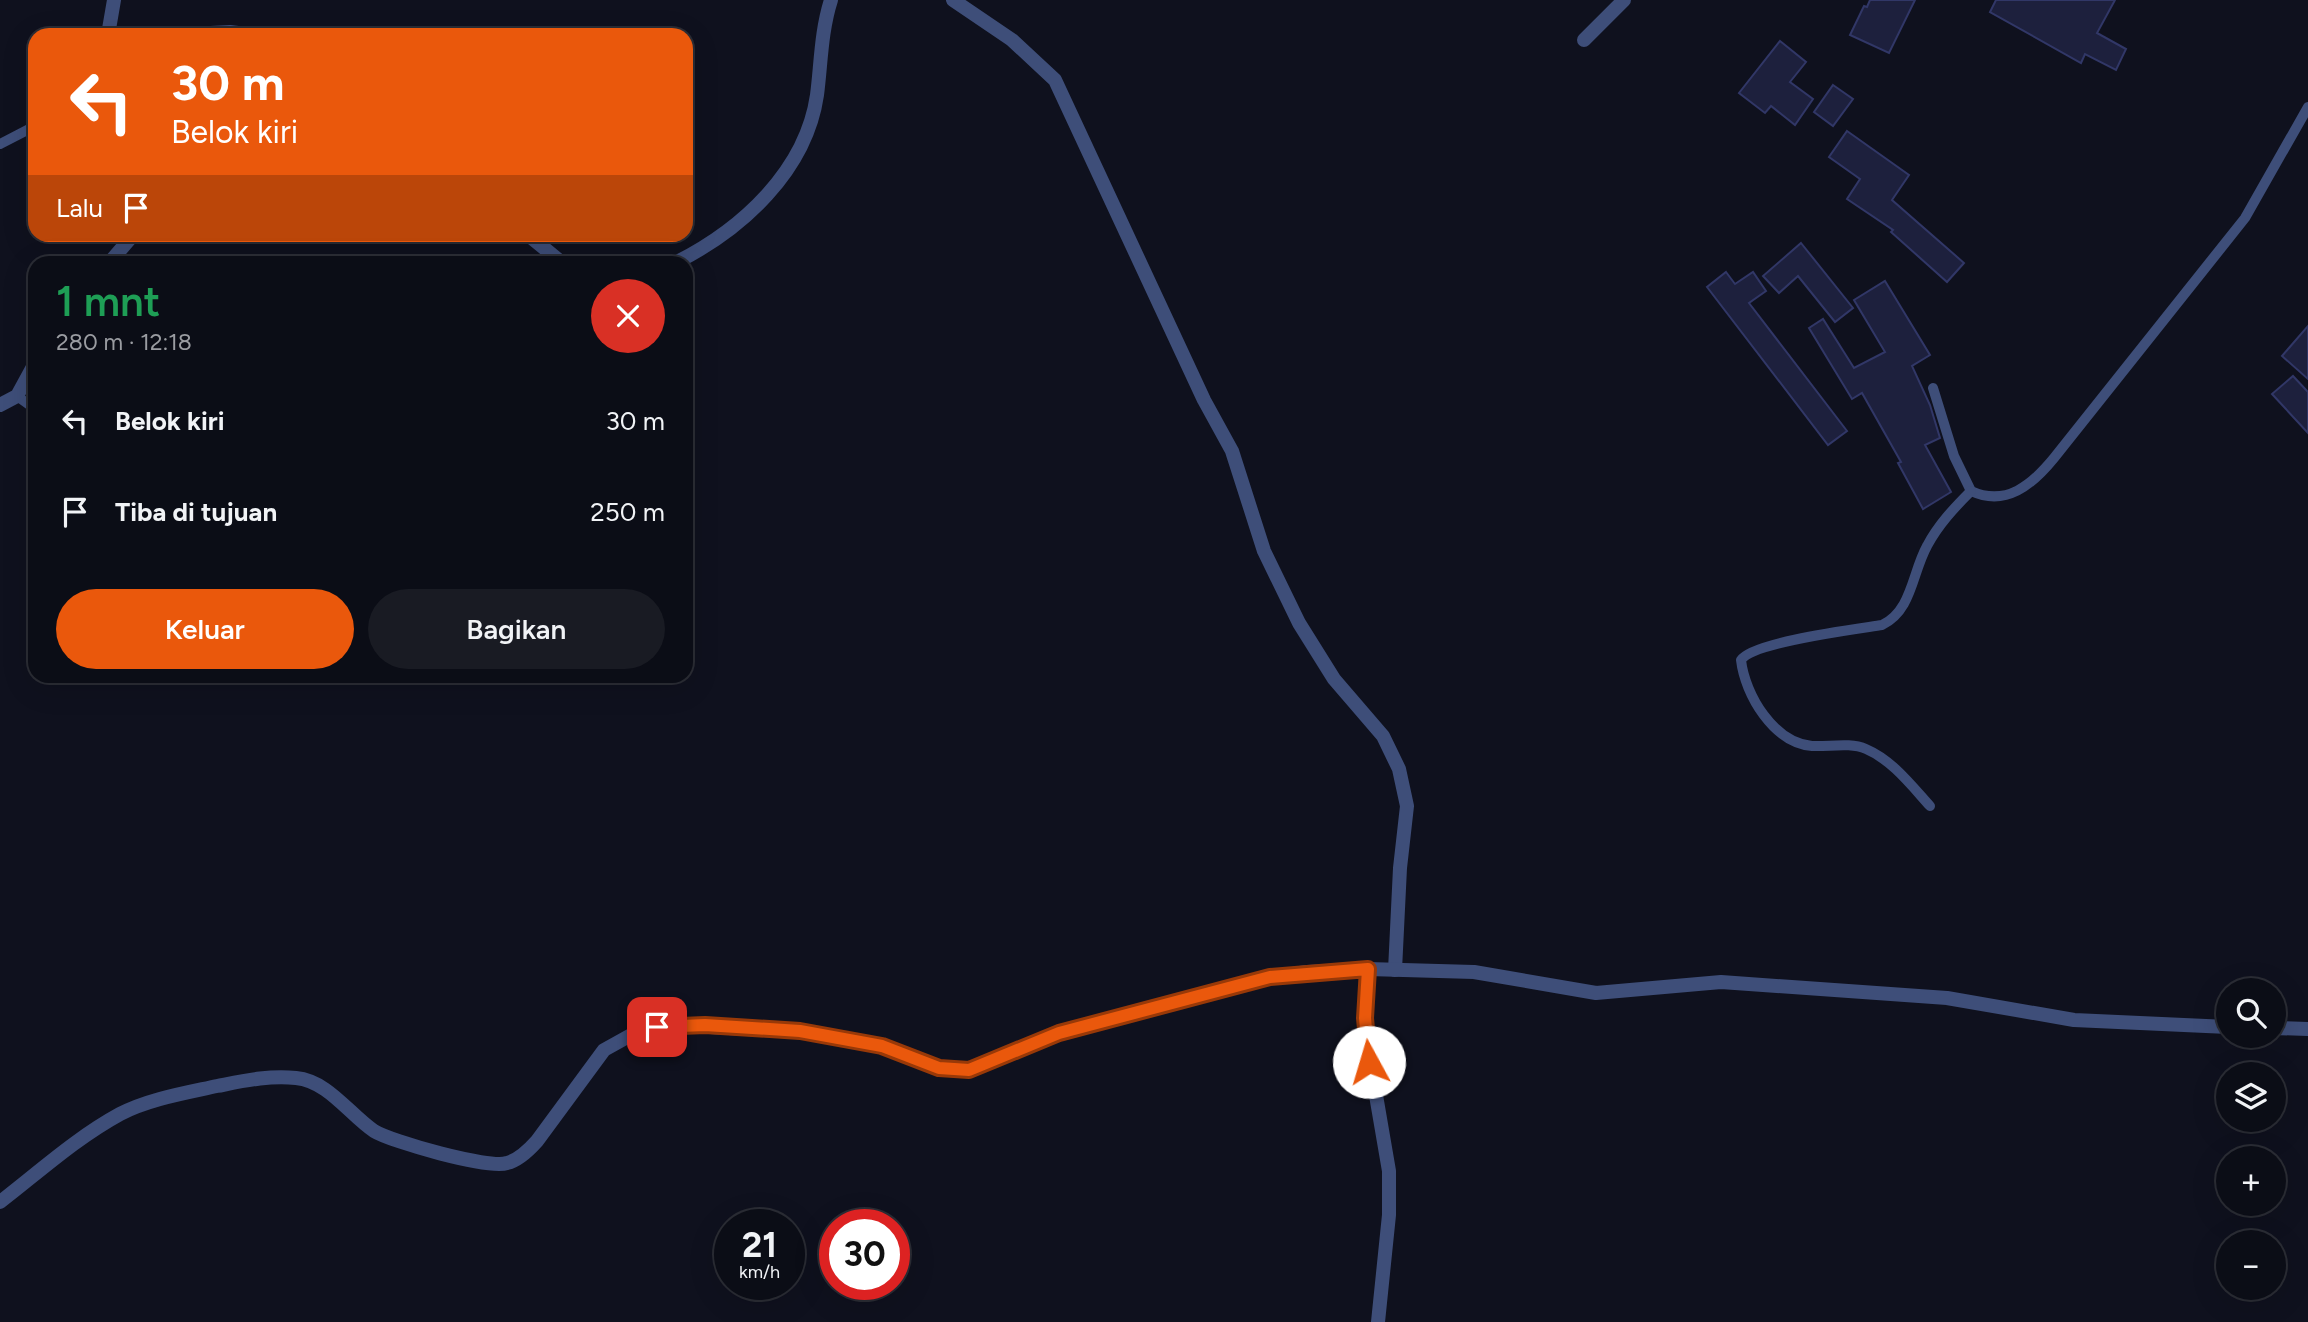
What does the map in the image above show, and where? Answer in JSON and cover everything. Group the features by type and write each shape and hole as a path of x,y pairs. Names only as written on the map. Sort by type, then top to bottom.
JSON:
{"street":[{"path":"109,28 114,0"},
{"path":"690,256 757,206 799,151 815,105 831,0"},
{"path":"953,0 1012,40 1055,80 1204,400 1231,451 1264,551 1282,589 1329,672 1368,717 1393,753 1404,786 1407,806 1400,868 1395,970"},
{"path":"1584,40 1624,0"},
{"path":"115,256 127,242"},
{"path":"537,242 554,256"},
{"path":"0,405 17,396 28,376"},
{"path":"1368,969 1366,1037 1389,1171 1389,1215 1378,1322"},
{"path":"0,1202 52,1159 121,1114 158,1100 256,1078 306,1081 330,1093 363,1122 387,1137 468,1160 506,1164 516,1160 537,1141 604,1050 640,1030 675,1025 800,1031 882,1046 939,1068 969,1070 1059,1033 1270,977 1368,969 1474,972 1596,993 1721,982 1947,998 2047,1018 2216,1026"},
{"path":"2286,1028 2308,1029"}],"lane":[{"path":"1933,388 1954,456 1971,491 1988,497 2008,496 2038,478 2245,218 2308,107"},
{"path":"0,144 28,129"},
{"path":"17,396 28,404"},
{"path":"1930,806 1896,770 1866,749 1801,744 1783,736 1763,712 1748,683 1741,660 1750,651 1812,636 1882,625 1890,620 1901,610 1925,548 1948,514 1971,491"}],"building":[{"path":"1870,0 1915,0 1889,53 1850,35 1864,6 1867,7"},
{"path":"1996,0 2115,0 2097,33 2126,49 2116,70 2085,54 2081,63 1990,12"},
{"path":"1780,41 1806,62 1790,82 1813,99 1795,125 1771,106 1765,113 1739,93"},
{"path":"1833,85 1853,99 1833,126 1814,112"},
{"path":"1847,131 1909,175 1892,200 1964,263 1947,282 1891,232 1893,230 1847,199 1860,179 1829,157"},
{"path":"1801,243 1853,308 1835,322 1798,276 1779,293 1763,276"},
{"path":"1726,272 1735,284 1753,272 1766,291 1749,303 1847,431 1828,445 1707,287"},
{"path":"1885,281 1930,355 1912,366 1930,405 1940,438 1925,445 1951,492 1923,509 1898,463 1901,462 1862,393 1852,399 1809,328 1823,319 1854,368 1885,352 1854,300"},
{"path":"2308,326 2308,379 2282,356"},
{"path":"2293,376 2308,392 2308,433 2272,394"}],"route":[{"path":"657,1027 705,1025 800,1031 882,1046 939,1068 969,1070 1059,1033 1270,977 1368,969 1365,1018 1369,1062"}]}
